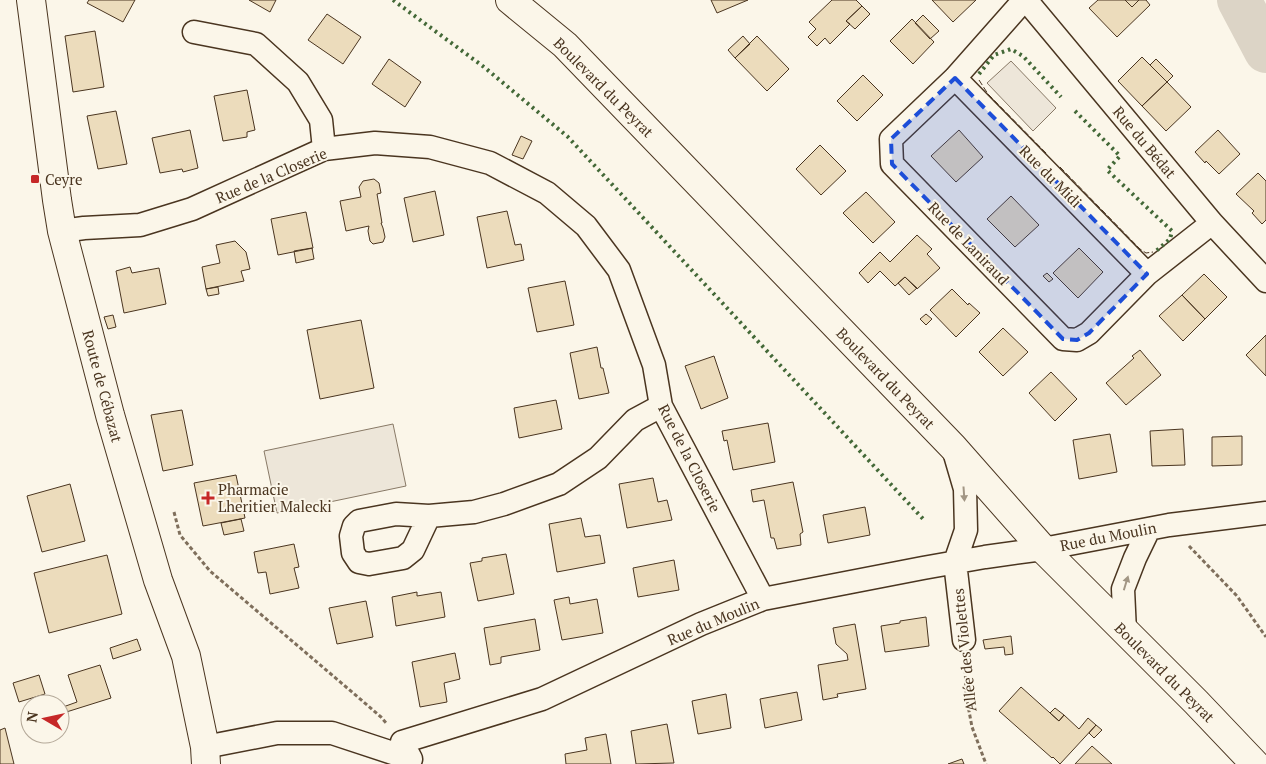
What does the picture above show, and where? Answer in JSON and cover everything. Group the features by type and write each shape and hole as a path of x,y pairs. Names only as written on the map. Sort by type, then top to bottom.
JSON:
{"main road":[{"name":"Route de Cébazat","path":"31,0 62,231 110,415 158,580 186,656 206,755"},
{"name":"Boulevard du Peyrat","path":"510,0 565,46 953,447 1042,549 1255,764"}],"street":[{"name":"Rue de Laniraud","path":"1025,0 955,78 891,139 892,164 1063,339 1077,340 1089,333 1147,274 1212,223"},
{"name":"Rue du Bédat","path":"1025,0 1212,223 1266,281"},
{"path":"194,32 256,44 298,82 321,120 324,149"},
{"name":"Rue du Midi","path":"955,78 1147,274"},
{"name":"Rue de la Closerie","path":"62,231 140,225 192,209 324,149 375,143 430,147 490,163 547,193 586,226 619,270 654,365 661,406 763,599"},
{"path":"429,516 474,512 504,504 559,484 598,458 635,420 661,406"},
{"path":"953,447 965,489 966,530 955,562"},
{"name":"Rue du Moulin","path":"409,755 542,699 701,624 763,599 955,562 1042,549 1159,527 1266,513"},
{"path":"1125,632 1123,589 1134,558 1159,527"},
{"name":"Allée des Violettes","path":"955,562 964,640"},
{"path":"206,755 277,733 332,734 409,755"}],"path":[{"path":"174,512 180,535 210,571 381,717 409,755"},
{"path":"1159,527 1237,596 1266,637"},
{"name":"Allée des Violettes","path":"964,640 966,695 972,727 986,764"}],"highlighted area":[{"path":"955,78 1147,274 1089,333 1077,340 1063,339 892,164 891,139"}],"shaded area":[{"path":"1011,61 1056,108 1033,131 987,83"},
{"path":"393,424 406,486 277,513 264,451"}],"building":[{"path":"89,0 135,0 123,22 87,3"},
{"path":"249,0 276,0 270,12"},
{"path":"711,0 748,0 717,13"},
{"path":"832,0 856,0 862,6 846,21 850,24 830,44 825,38 817,46 808,37 816,29 809,22"},
{"path":"932,0 976,0 953,22"},
{"path":"1098,0 1125,0 1132,7 1139,0 1146,0 1150,5 1117,37 1089,8"},
{"path":"1125,0 1139,0 1132,7"},
{"path":"862,6 870,14 855,29 846,21"},
{"path":"327,14 361,37 343,64 308,40"},
{"path":"923,15 939,31 930,39 915,23"},
{"path":"912,19 934,42 913,64 890,41"},
{"path":"95,31 104,87 73,92 65,36"},
{"path":"743,36 750,44 735,58 728,50"},
{"path":"757,36 789,69 767,91 735,58"},
{"path":"1142,57 1167,82 1142,106 1118,81"},
{"path":"389,59 421,82 405,107 372,84"},
{"path":"1156,59 1173,76 1167,82 1150,65"},
{"path":"863,75 883,95 857,121 837,101"},
{"path":"1167,82 1191,107 1166,131 1142,106"},
{"path":"247,90 255,130 247,132 247,137 223,141 214,96"},
{"path":"116,111 127,164 98,169 87,116"},
{"path":"190,130 198,168 183,172 182,169 160,173 152,138"},
{"path":"959,130 983,157 956,182 931,156"},
{"path":"1218,130 1240,154 1219,174 1195,152"},
{"path":"521,136 532,141 523,159 512,155"},
{"path":"820,145 846,171 821,195 796,169"},
{"path":"1258,173 1266,181 1266,220 1262,224 1252,213 1254,211 1236,194"},
{"path":"374,179 379,183 381,193 377,194 385,237 383,242 373,244 370,241 369,226 346,231 340,201 361,197 359,187 363,181"},
{"path":"435,191 444,235 413,242 404,198"},
{"path":"866,192 895,222 873,243 843,213"},
{"path":"1011,196 1039,225 1015,247 987,219"},
{"path":"507,211 515,245 521,244 524,260 487,268 477,217"},
{"path":"306,212 313,248 278,255 271,219"},
{"path":"917,235 932,249 927,254 940,268 917,289 905,277 895,286 880,271 868,283 859,273 880,252 890,262"},
{"path":"235,241 246,252 250,269 241,271 244,281 206,289 202,267 220,263 216,245"},
{"path":"312,248 314,259 296,263 294,251"},
{"path":"1079,248 1103,272 1078,298 1053,273"},
{"path":"130,267 132,273 159,268 166,304 124,313 116,271"},
{"path":"1047,273 1053,279 1049,282 1043,276"},
{"path":"1204,274 1227,297 1205,319 1182,295"},
{"path":"905,277 917,288 909,295 898,283"},
{"path":"565,281 574,325 537,332 528,288"},
{"path":"218,287 219,294 208,296 206,289"},
{"path":"952,289 968,305 969,303 980,313 956,337 930,310"},
{"path":"1182,295 1205,319 1183,341 1159,316"},
{"path":"926,314 932,319 926,325 920,319"},
{"path":"113,315 116,327 108,329 104,317"},
{"path":"361,320 374,388 320,399 307,330"},
{"path":"1003,328 1028,352 1003,376 979,352"},
{"path":"1266,335 1266,376 1246,355"},
{"path":"597,347 609,393 579,399 570,353"},
{"path":"1140,350 1161,375 1126,405 1106,383 1134,358 1132,356"},
{"path":"714,356 728,398 701,409 685,366"},
{"path":"1051,372 1077,399 1055,421 1029,393"},
{"path":"556,400 562,429 519,438 514,408"},
{"path":"182,410 193,465 163,471 151,415"},
{"path":"768,423 775,462 733,470 727,440 724,441 722,431"},
{"path":"1183,429 1185,465 1152,466 1150,431"},
{"path":"1110,434 1117,472 1079,479 1073,440"},
{"path":"1242,436 1242,465 1212,466 1212,437"},
{"path":"236,475 245,518 203,526 194,483"},
{"path":"653,478 658,502 667,500 672,520 627,528 619,484"},
{"path":"793,482 803,532 800,534 801,545 777,549 774,538 771,538 764,500 753,502 751,490"},
{"path":"70,484 85,541 42,552 27,496"},
{"path":"865,507 870,535 828,543 823,515"},
{"path":"581,518 585,537 600,535 605,563 557,572 549,524"},
{"path":"241,519 244,531 224,535 221,523"},
{"path":"294,544 299,567 294,568 299,588 270,594 266,572 258,573 254,552"},
{"path":"506,554 514,594 478,601 470,563 482,561 482,558"},
{"path":"107,555 122,614 49,633 34,573"},
{"path":"674,560 679,590 638,597 633,568"},
{"path":"417,592 417,596 441,592 445,617 396,626 392,597"},
{"path":"569,597 570,604 597,599 603,633 562,640 554,600"},
{"path":"366,601 373,637 337,644 329,608"},
{"path":"926,617 929,646 885,652 881,626"},
{"path":"535,619 540,650 501,657 501,663 490,665 484,628"},
{"path":"855,624 866,689 837,694 838,697 823,700 818,665 848,660 847,654 836,644 833,628"},
{"path":"1011,636 1013,654 1005,655 1004,647 985,649 983,640"},
{"path":"137,639 141,650 113,659 110,648"},
{"path":"455,653 460,679 444,683 447,702 420,707 412,662"},
{"path":"100,665 111,698 70,711 70,704 77,702 68,675"},
{"path":"39,675 45,694 20,694 19,702 13,683"},
{"path":"1021,687 1059,721 1064,715 1079,729 1088,718 1096,725 1060,764 999,711"},
{"path":"797,692 802,720 765,728 760,699"},
{"path":"726,694 731,728 698,734 692,701"},
{"path":"1055,708 1064,715 1059,721 1050,713"},
{"path":"667,724 674,763 636,764 631,731"},
{"path":"1096,725 1102,730 1094,738 1089,733"},
{"path":"5,728 14,764 0,764 0,730"},
{"path":"606,734 611,764 566,764 565,754 587,750 585,738"},
{"path":"1092,746 1112,764 1075,764"},
{"path":"962,759 964,764 948,764"}],"waterway":[{"path":"1239,0 1266,51"}],"hedge":[{"path":"393,0 484,67 568,137 925,521"},
{"path":"979,74 994,55 1011,49 1023,56 1061,97"},
{"path":"1075,111 1120,156 1107,170 1172,231 1170,239 1156,251"}],"fence":[{"path":"979,80 988,94 1047,154"},
{"path":"1060,167 1140,249 1146,253 1153,252"}],"place":[{"name":"Ceyre","path":"35,179"},
{"name":"Pharmacie Lheritier Malecki","path":"208,498"}]}
